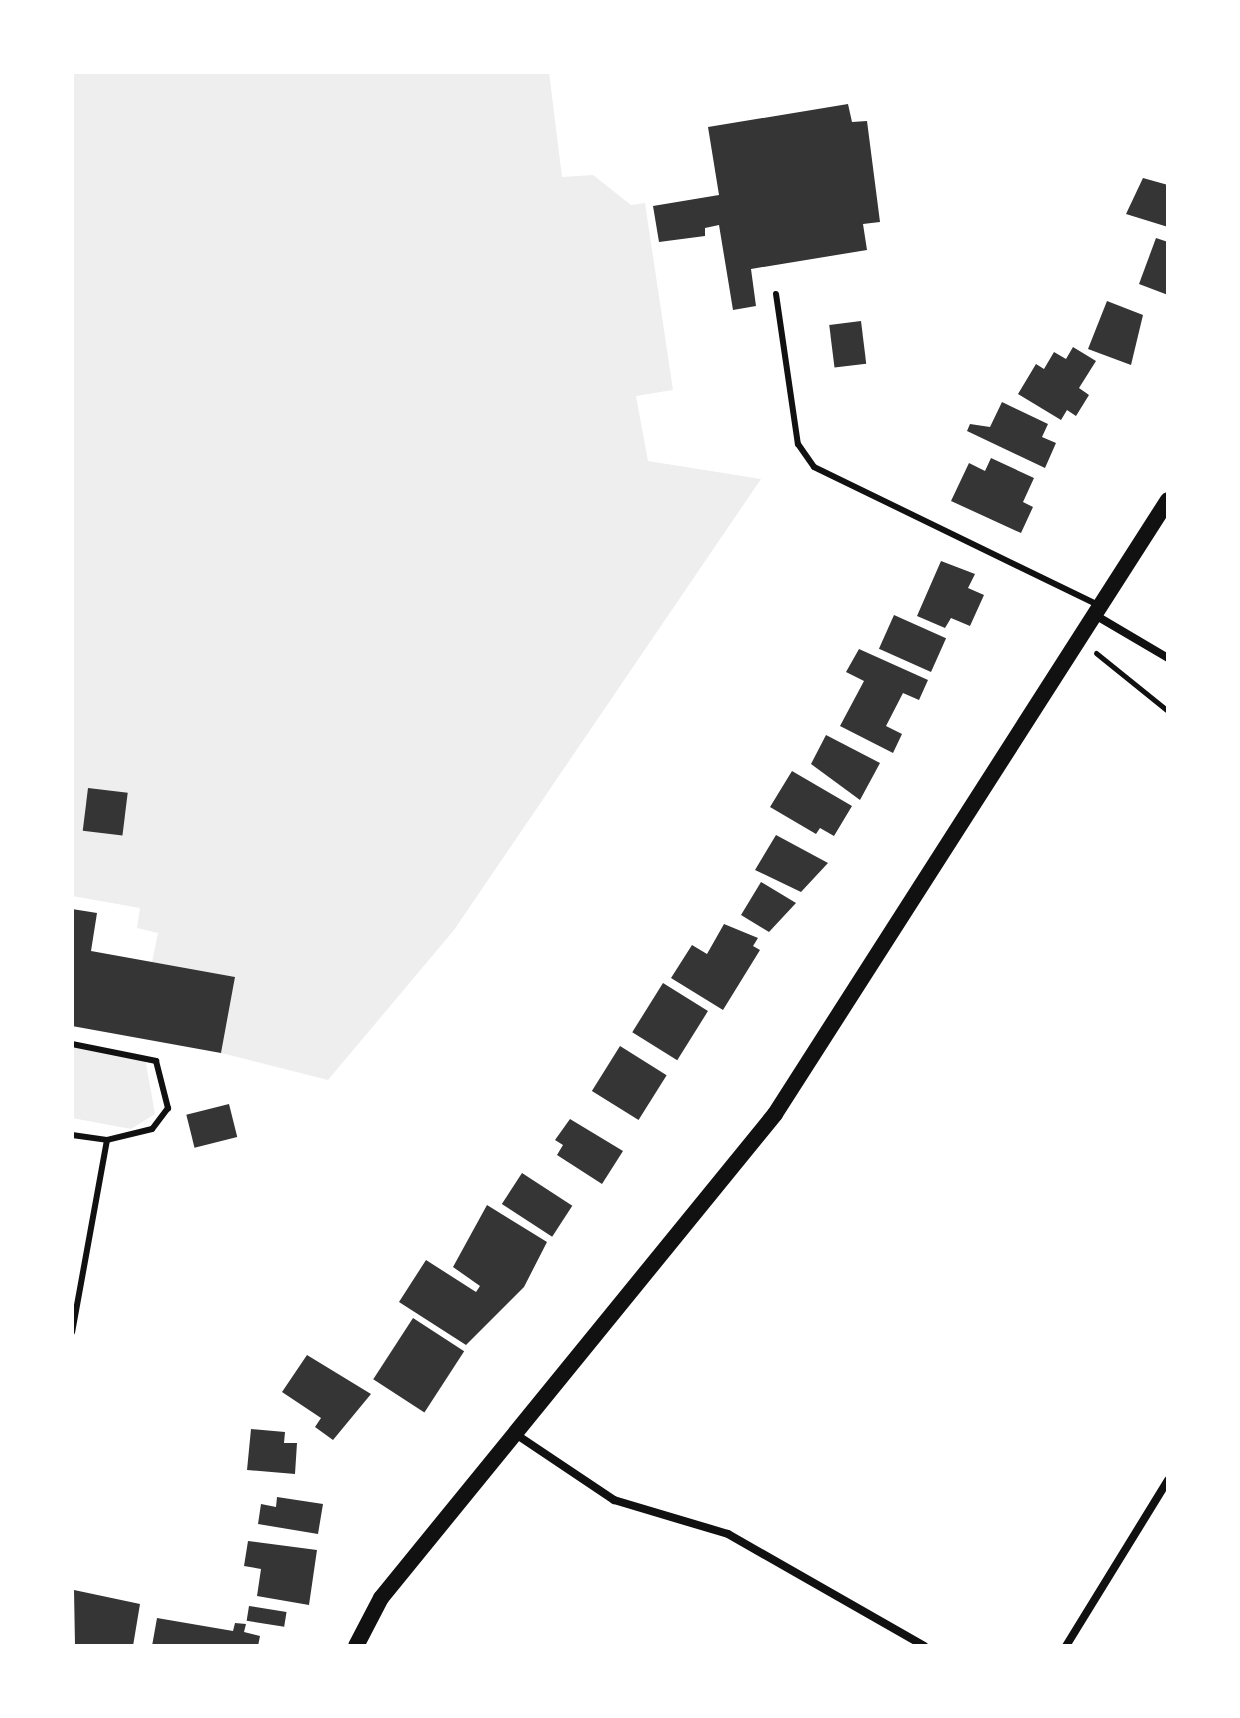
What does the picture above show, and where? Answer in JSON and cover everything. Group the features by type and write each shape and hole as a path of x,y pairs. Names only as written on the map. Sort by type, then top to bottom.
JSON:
{"main road":[{"path":"356,1646 381,1598 517,1435 775,1114 1168,500"}],"street":[{"path":"1098,611 1168,658"},
{"path":"517,1435 614,1500 728,1534 924,1646"},
{"path":"1066,1646 1168,1480"}],"lane":[{"path":"776,294 798,444 814,467 1098,611"},
{"path":"72,1044 156,1061 168,1108 152,1129 107,1140 72,1135"},
{"path":"72,1332 107,1140"}],"path":[{"path":"1080,640 1168,711"}],"shaded area":[{"path":"72,72 549,72 562,177 593,175 631,205 645,203 673,390 636,396 648,461 761,479 454,930 328,1080 221,1053 235,977 152,962 158,933 137,928 140,908 72,896"},
{"path":"72,1044 145,1058 155,1114 131,1129 72,1118"}],"building":[{"path":"848,104 852,122 867,121 880,222 863,224 867,250 751,269 756,306 733,310 719,225 705,228 705,236 659,242 653,206 719,195 708,127"},
{"path":"1143,178 1168,185 1168,227 1126,214"},
{"path":"1156,238 1168,242 1168,295 1139,284"},
{"path":"1107,301 1143,315 1131,365 1088,349"},
{"path":"861,321 866,364 834,368 829,325"},
{"path":"1073,347 1096,361 1079,388 1089,395 1076,416 1067,410 1061,420 1018,394 1036,364 1044,369 1054,352 1066,359"},
{"path":"1002,402 1048,424 1042,437 1056,443 1045,468 967,431 970,424 990,427"},
{"path":"991,458 1034,478 1023,502 1033,507 1021,533 951,501 969,463 985,471"},
{"path":"941,561 975,574 968,588 984,595 970,626 951,618 945,628 917,616"},
{"path":"894,615 946,638 931,672 879,649"},
{"path":"859,649 928,680 919,700 903,693 886,726 902,734 893,753 840,726 864,681 846,672"},
{"path":"826,735 880,763 860,800 811,764"},
{"path":"792,771 852,806 834,836 820,828 816,834 770,807"},
{"path":"88,788 128,793 122,836 83,831"},
{"path":"776,835 828,863 801,892 755,870"},
{"path":"761,882 796,903 769,932 741,915"},
{"path":"72,909 97,913 91,951 235,977 221,1053 72,1026"},
{"path":"724,924 758,938 753,946 760,950 723,1010 671,978 692,945 707,954"},
{"path":"663,983 708,1011 677,1060 632,1032"},
{"path":"620,1046 667,1075 639,1120 592,1091"},
{"path":"229,1104 237,1137 195,1148 186,1115"},
{"path":"570,1119 623,1151 602,1184 557,1155 563,1145 555,1140"},
{"path":"522,1173 572,1206 552,1237 502,1204"},
{"path":"487,1205 547,1242 524,1287 466,1345 399,1302 426,1260 476,1292 480,1286 453,1267"},
{"path":"413,1318 464,1351 424,1412 373,1379"},
{"path":"307,1355 371,1394 333,1440 315,1427 321,1418 282,1392"},
{"path":"251,1429 285,1432 284,1443 297,1443 295,1474 247,1470"},
{"path":"277,1497 323,1504 318,1534 258,1524 261,1504 276,1507"},
{"path":"248,1541 317,1550 309,1605 257,1596 261,1569 244,1566"},
{"path":"74,1590 140,1604 133,1646 75,1645"},
{"path":"249,1606 287,1612 284,1627 247,1621"},
{"path":"157,1618 233,1631 235,1623 246,1624 244,1632 260,1636 258,1646 152,1646"}]}
